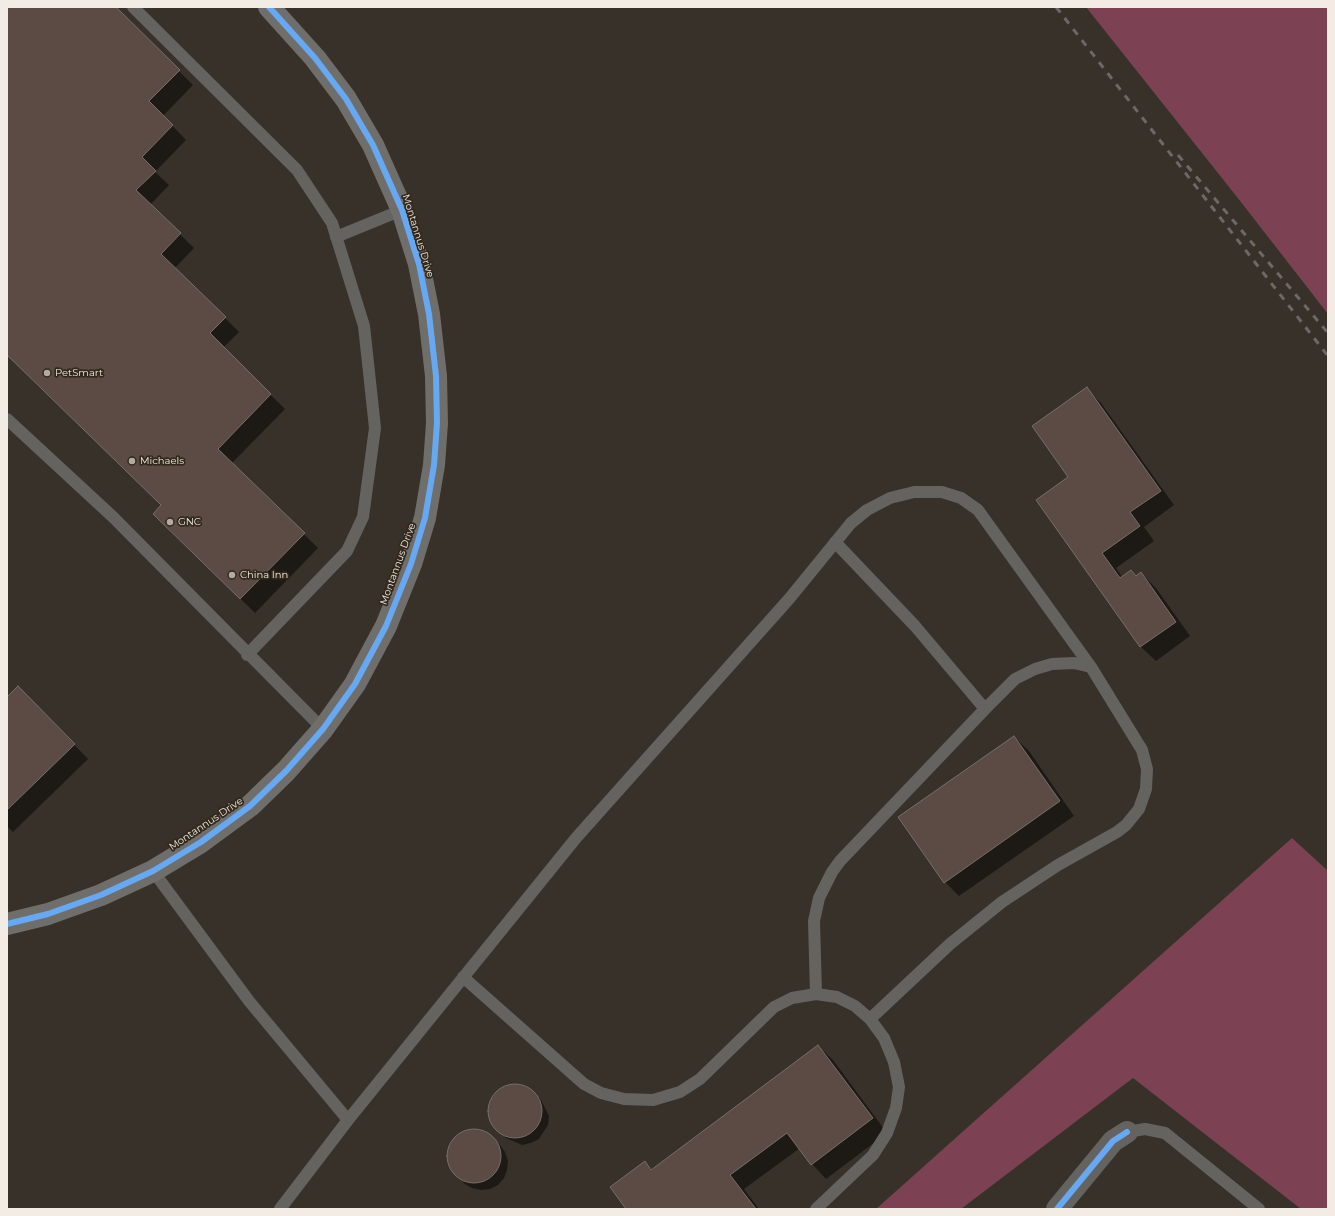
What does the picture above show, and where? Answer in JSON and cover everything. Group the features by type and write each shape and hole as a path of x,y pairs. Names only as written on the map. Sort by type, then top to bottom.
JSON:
{"street":[{"name":"Montannus Drive","path":"7,924 48,914 101,895 152,871 201,842 250,806 286,771 323,729 355,684 386,626 411,564 425,518 434,465 437,423 436,376 429,314 419,264 402,210 373,145 346,99 315,58 269,7"},
{"path":"1057,1209 1113,1141 1127,1132"}],"lane":[{"path":"133,7 297,170 332,222 364,326 375,428 363,517 347,551 248,655"},
{"path":"336,237 402,210"},
{"path":"7,419 113,517 248,655 323,729"},
{"path":"280,1209 348,1120 576,838 789,598 835,542 857,518 867,510 890,498 914,492 942,492 961,498 978,510 986,519 1091,667 1142,750 1147,770 1146,790 1139,809 1126,825 1117,832 1058,865 1002,902 950,944 870,1019"},
{"path":"835,542 915,626 985,709"},
{"path":"816,994 814,921 819,898 832,872 1015,679 1035,669 1059,664 1074,663 1091,667"},
{"path":"152,871 249,1001 348,1120"},
{"path":"463,977 584,1084 601,1093 624,1100 653,1100 680,1092 700,1079 774,1007 792,998 816,994 837,997 855,1006 870,1019 884,1038 894,1062 899,1087 896,1108 887,1133 873,1155 816,1209"},
{"path":"1127,1132 1145,1129 1165,1133 1259,1209"}],"shaded area":[{"path":"1086,7 1328,7 1328,314 1237,197"},
{"path":"1292,838 1328,871 1328,1209 1301,1209 1133,1078 961,1209 876,1209"}],"building":[{"path":"7,7 116,7 180,70 149,101 173,125 142,157 156,171 136,190 181,233 161,254 226,317 210,333 271,394 218,449 305,533 240,599 153,514 161,505 7,355"},
{"path":"1087,387 1161,491 1130,512 1140,526 1102,553 1120,578 1131,570 1136,576 1141,572 1176,622 1140,647 1036,500 1068,477 1032,426"},
{"path":"18,686 75,744 7,810 7,697"},
{"path":"1014,736 1060,801 944,883 898,817"},
{"path":"818,1045 873,1118 811,1165 787,1133 730,1175 756,1209 626,1209 610,1187 645,1161 651,1170"},
{"path":"515,1084 525,1086 534,1092 540,1101 542,1111 540,1121 534,1130 525,1136 515,1138 505,1136 496,1130 490,1121 488,1111 490,1101 496,1092 505,1086"},
{"path":"474,1129 484,1131 493,1137 499,1146 501,1156 499,1166 493,1175 484,1181 474,1183 464,1181 455,1175 449,1166 447,1156 449,1146 455,1137 464,1131"}],"railway":[{"path":"1056,7 1328,356"},
{"path":"1178,155 1328,333"}],"cycle path":[{"path":"7,924 48,914 101,895 153,871 201,842 250,806 286,771 323,729 355,684 386,626 411,564 425,518 434,465 437,423 436,376 429,314 419,264 402,210 373,145 346,99 315,58 269,7"},
{"path":"1057,1209 1113,1141 1127,1132"}],"place":[{"name":"PetSmart","path":"47,373"},
{"name":"Michaels","path":"132,461"},
{"name":"GNC","path":"170,522"},
{"name":"China Inn","path":"232,575"}]}
